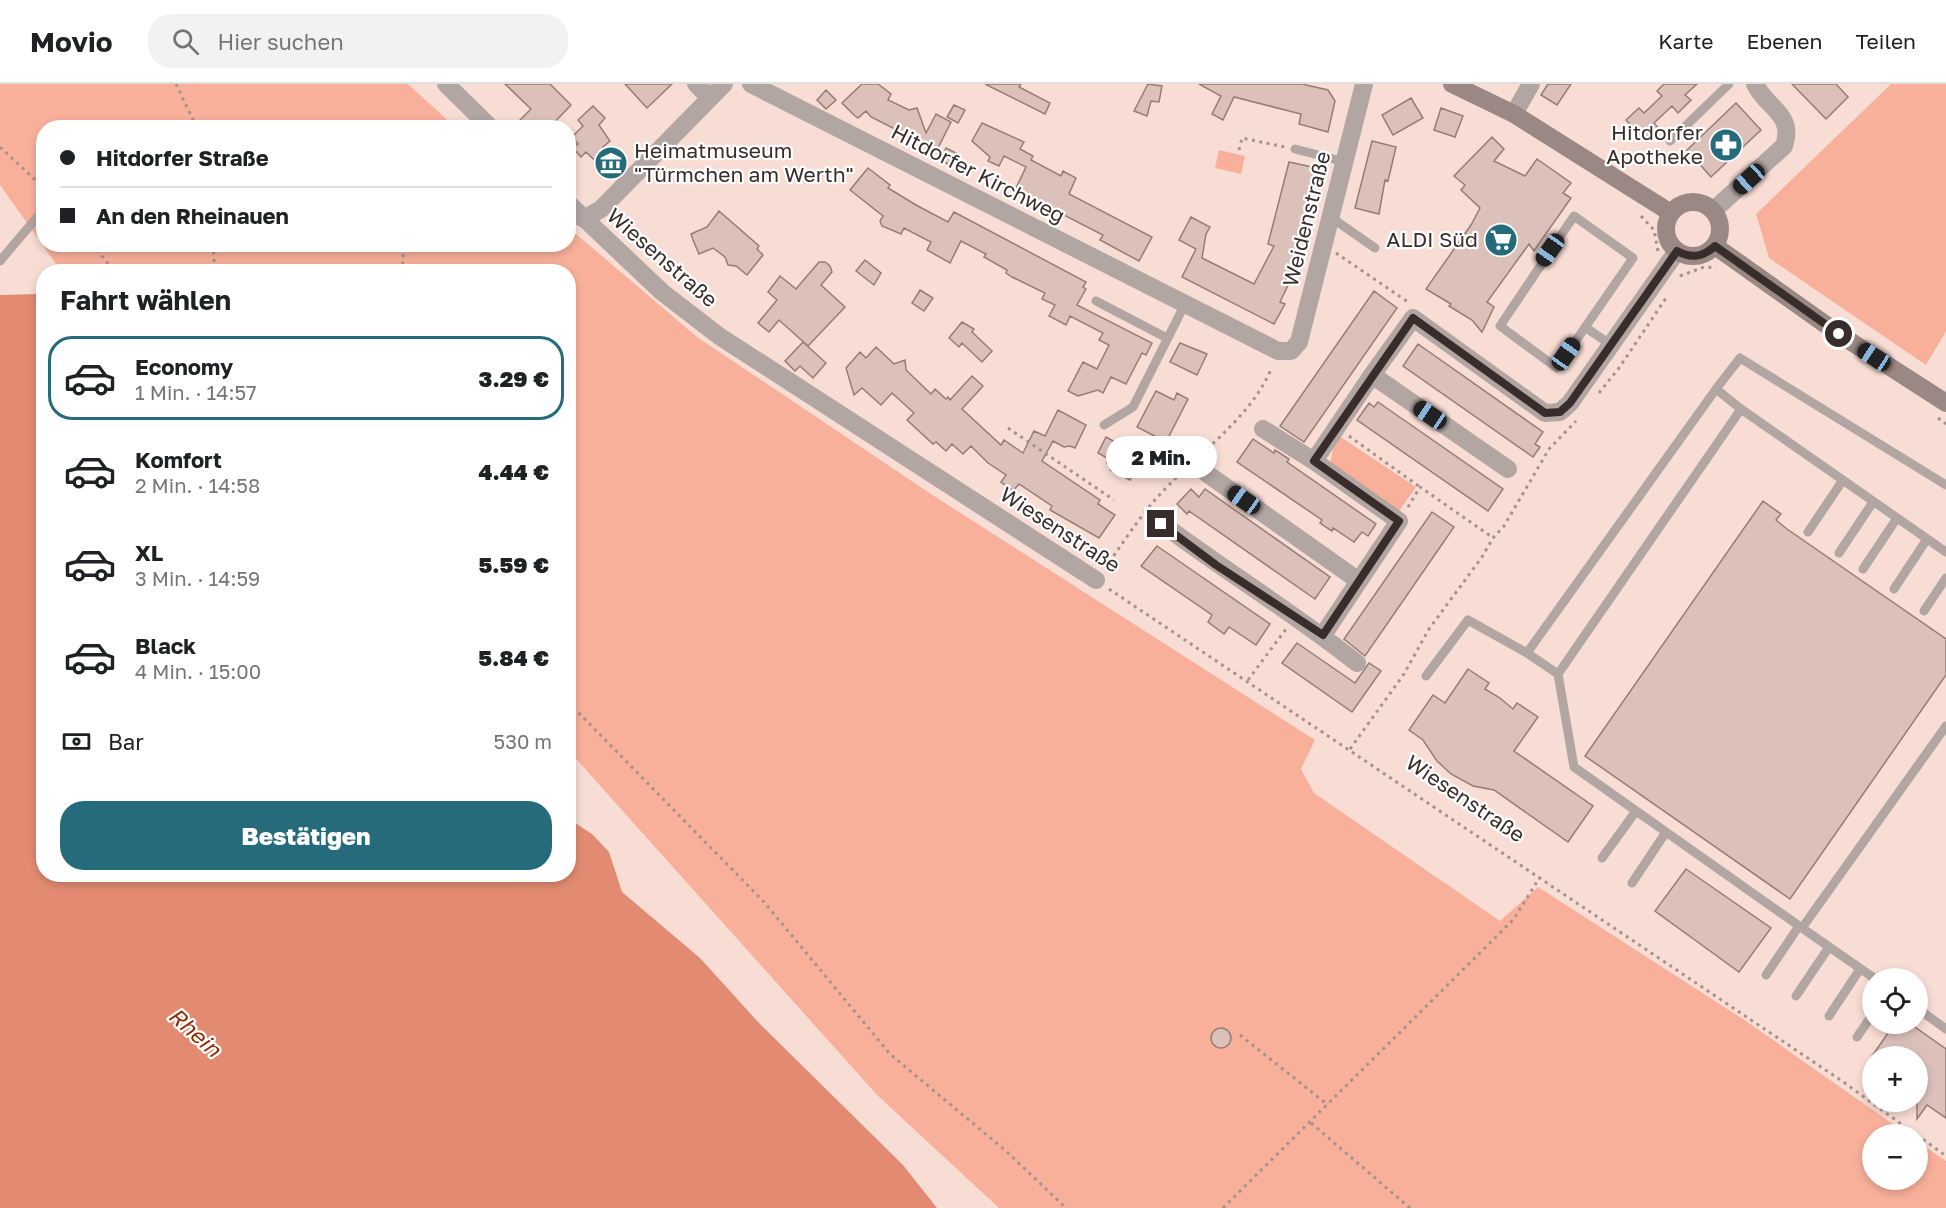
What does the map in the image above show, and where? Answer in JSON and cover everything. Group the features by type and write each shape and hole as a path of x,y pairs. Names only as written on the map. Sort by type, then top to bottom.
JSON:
{"street":[{"path":"446,84 483,120"},
{"path":"696,84 709,97"},
{"path":"576,220 601,209 724,84"},
{"name":"Hitdorfer Kirchweg","path":"751,84 1278,351"},
{"name":"Weidenstraße","path":"1278,351 1291,351 1299,342 1364,84"},
{"path":"1452,84 1514,114 1671,213"},
{"path":"1514,114 1531,84"},
{"path":"1713,211 1784,146 1788,136 1786,122 1755,84"},
{"path":"1314,461 1413,318 1545,413 1560,412 1570,403 1611,345 1675,264 1701,256 1715,246 1720,238 1721,228 1713,211 1696,202 1678,207 1667,221 1667,238 1675,264"},
{"name":"Wiesenstraße","path":"576,220 719,336 1096,580"},
{"path":"1715,246 1839,334 1946,403"},
{"path":"1372,375 1508,469"},
{"path":"1263,429 1314,461 1399,521 1323,635"},
{"path":"1206,473 1359,581"},
{"path":"1161,524 1216,565 1323,635 1357,663"}],"lane":[{"path":"1670,141 1729,84"},
{"path":"1295,149 1346,162"},
{"path":"1574,216 1633,258 1585,327 1557,368 1500,326 1574,216"},
{"path":"0,261 36,218"},
{"path":"1332,218 1375,248"},
{"path":"1096,301 1167,338"},
{"path":"1104,425 1133,407 1185,304"},
{"path":"1585,327 1611,345"},
{"path":"1527,653 1740,358 1946,485"},
{"path":"1716,389 1741,409 1943,550 1946,539"},
{"path":"1557,674 1741,409"},
{"path":"1808,532 1843,480"},
{"path":"1839,553 1873,502"},
{"path":"1863,569 1897,518"},
{"path":"1894,589 1927,539"},
{"path":"1924,611 1946,578"},
{"path":"1426,676 1468,620 1527,653 1557,674 1574,767 1860,969 1829,1016"},
{"path":"1766,975 1946,726"},
{"path":"1602,858 1636,811"},
{"path":"1632,883 1666,832"},
{"path":"1796,996 1829,947"},
{"path":"1928,1016 1946,1029"},
{"path":"1857,1037 1862,1030"}],"path":[{"path":"176,84 193,120"},
{"path":"1239,150 1242,138 1295,149"},
{"path":"0,147 36,181"},
{"path":"1636,211 1654,230 1658,255 1675,264 1718,268"},
{"path":"1325,246 1408,302 1413,318"},
{"path":"99,252 108,264"},
{"path":"1675,264 1675,285"},
{"path":"1598,394 1619,368 1668,295"},
{"path":"1350,749 1404,675 1425,635 1476,566 1493,538 1504,526 1549,449 1577,420"},
{"path":"1336,427 1493,538"},
{"path":"1008,428 1114,500"},
{"path":"1399,521 1420,488"},
{"name":"Wiesenstraße","path":"1096,580 1842,1081 1901,1124"},
{"path":"1248,680 1295,617"},
{"path":"576,710 764,902 890,1054 1006,1151 1066,1208"},
{"path":"1223,1208 1513,920 1540,877"},
{"path":"1240,1035 1328,1106"},
{"path":"1311,1123 1410,1208"},
{"name":"Wiesenstraße","path":"1928,1143 1946,1156"}],"shaded area":[{"path":"0,84 408,84 447,120 36,120 36,236 0,185"},
{"path":"1891,84 1946,84 1946,331 1926,365 1769,258 1756,214"},
{"path":"1219,150 1245,156 1241,174 1215,168"},
{"path":"576,234 697,337 934,496 1315,740 1301,769 1314,793 1500,921 1538,887 1746,1021 1862,1102 1862,1112 1876,1112 1893,1124 1862,1124 1862,1190 1928,1190 1928,1149 1946,1161 1946,1208 999,1208 877,1095 576,759 576,264 56,264 48,252 576,252"},
{"path":"1339,436 1416,487 1397,514 1330,464 1334,444"}],"water":[{"name":"Rhein","path":"36,294 36,882 576,882 576,824 592,834 609,852 622,892 700,958 758,1022 903,1165 937,1208 0,1208 0,295"}],"building":[{"path":"505,84 550,84 571,105 557,120 520,120 531,109"},
{"path":"625,84 672,84 647,108"},
{"path":"862,84 878,84 891,94 888,100 909,110 917,108 926,133 936,114 951,122 937,150 905,134 901,135 899,131 871,117 866,111 858,118 855,116 842,103"},
{"path":"985,84 1021,84 1019,87 1050,103 1045,114"},
{"path":"1148,84 1162,86 1159,102 1151,101 1147,116 1134,111"},
{"path":"1199,84 1302,84 1328,90 1335,101 1328,132 1299,124 1301,114 1234,97 1223,120 1212,114 1221,96"},
{"path":"1548,84 1571,84 1557,105 1541,95"},
{"path":"1664,84 1697,84 1685,95 1691,100 1678,113 1672,106 1654,123 1660,130 1647,141 1626,120 1639,108 1644,113 1662,96 1657,91"},
{"path":"1792,84 1836,84 1848,97 1826,119"},
{"path":"826,90 836,100 826,109 817,100"},
{"path":"1411,98 1423,118 1393,135 1382,115"},
{"path":"1736,103 1761,130 1711,177 1687,150"},
{"path":"954,105 965,110 958,123 947,117"},
{"path":"593,106 605,118 599,125 610,141 603,147 620,164 610,175 586,152 581,157 576,151 578,144 576,133 583,126 578,120"},
{"path":"1441,108 1463,116 1455,137 1434,130"},
{"path":"982,123 1024,142 1020,149 1033,156 1031,160 1061,176 1063,171 1076,178 1069,194 1152,237 1139,261 1100,240 1103,235 1015,190 1026,167 1004,156 999,166 988,161 990,157 972,141"},
{"name":"ALDI Süd","path":"1492,137 1504,149 1494,161 1525,176 1537,159 1571,183 1563,193 1571,198 1534,251 1529,244 1487,302 1494,307 1482,332 1472,320 1426,289 1471,225 1480,208 1461,190 1465,185 1454,176"},
{"path":"1372,141 1396,147 1388,181 1385,180 1379,214 1355,208"},
{"path":"946,148 958,154 952,166 940,160"},
{"path":"1289,162 1317,168 1296,258 1286,279 1290,281 1280,302 1285,304 1274,324 1182,277 1196,249 1179,240 1191,217 1210,227 1206,234 1202,258 1254,284 1274,246 1268,244"},
{"path":"868,168 890,185 888,188 948,222 954,212 1086,282 1083,287 1086,289 1077,305 1152,343 1146,355 1142,353 1126,384 1111,377 1103,393 1098,390 1078,396 1068,391 1083,362 1097,369 1109,345 1099,340 1103,333 1070,316 1066,325 1049,316 1055,305 1042,299 1045,293 1012,277 1006,273 1007,270 984,257 986,254 961,241 950,263 927,250 931,242 904,228 901,234 882,226 880,221 883,216 850,190"},
{"path":"719,211 759,246 757,249 763,255 747,275 736,266 728,265 725,257 713,248 699,254 691,234 707,227"},
{"path":"865,260 881,273 874,285 856,271"},
{"path":"819,262 825,262 830,266 832,272 821,285 845,307 808,346 779,320 769,332 758,323 777,300 768,292 780,276 796,289"},
{"path":"920,290 933,298 924,311 912,303"},
{"path":"1374,291 1397,308 1304,442 1280,426"},
{"path":"962,322 974,329 972,332 992,351 982,362 962,343 959,347 949,338"},
{"path":"803,342 826,363 813,378 800,366 795,371 785,361"},
{"path":"1180,343 1207,354 1197,375 1170,362"},
{"path":"1418,344 1543,432 1535,444 1540,447 1533,457 1403,366"},
{"path":"876,347 894,364 905,360 906,370 931,394 935,389 946,399 948,397 950,400 972,376 983,386 962,409 1001,445 1004,440 1023,453 1034,431 1045,436 1058,410 1086,425 1075,448 1064,447 1053,441 1042,461 1100,500 1098,504 1115,515 1099,538 1050,510 1052,506 1019,484 1013,491 1001,482 1006,475 988,463 971,446 963,454 952,444 946,451 936,442 933,444 907,420 914,413 892,393 881,405 862,388 854,395 846,368 860,352 866,358"},
{"path":"1156,391 1174,400 1177,393 1188,399 1166,442 1137,427"},
{"path":"1378,402 1503,489 1488,511 1357,420 1369,403 1374,407"},
{"path":"1106,437 1141,457 1130,480 1110,470 1112,466 1107,463 1109,459 1098,453"},
{"path":"1253,439 1274,453 1275,450 1289,459 1287,462 1376,524 1368,536 1362,532 1354,542 1333,528 1332,531 1320,523 1322,520 1237,462"},
{"path":"1191,489 1199,497 1205,489 1330,577 1315,599 1189,511 1187,514 1177,504"},
{"path":"1763,501 1781,514 1776,520 1787,529 1946,639 1946,675 1790,899 1585,756"},
{"path":"1432,512 1454,527 1365,656 1344,639"},
{"path":"1157,546 1270,624 1256,645 1229,627 1224,634 1208,622 1212,615 1141,566"},
{"path":"1297,643 1355,683 1369,663 1381,671 1352,712 1282,663"},
{"path":"1468,669 1489,683 1485,689 1513,709 1517,703 1538,717 1514,751 1593,806 1568,842 1494,790 1473,786 1451,774 1437,761 1423,740 1409,730 1433,695 1445,703"},
{"path":"1686,869 1771,928 1739,972 1655,911"},
{"path":"1221,1028 1228,1031 1231,1038 1228,1045 1221,1048 1214,1045 1211,1038 1214,1031"},
{"path":"1887,1034 1925,1034 1946,1049 1946,1118 1928,1106 1928,1046 1879,1046"}],"place":[{"name":"Hitdorfer Apotheke","path":"1726,145"},
{"name":"Heimatmuseum \"Türmchen am Werth\"","path":"611,163"},
{"name":"ALDI Süd","path":"1501,240"}],"route":[{"path":"1161,524 1216,565 1323,635 1399,521 1314,461 1413,318 1545,413 1560,412 1570,403 1677,251 1693,257 1701,256 1715,246 1839,334"}]}
